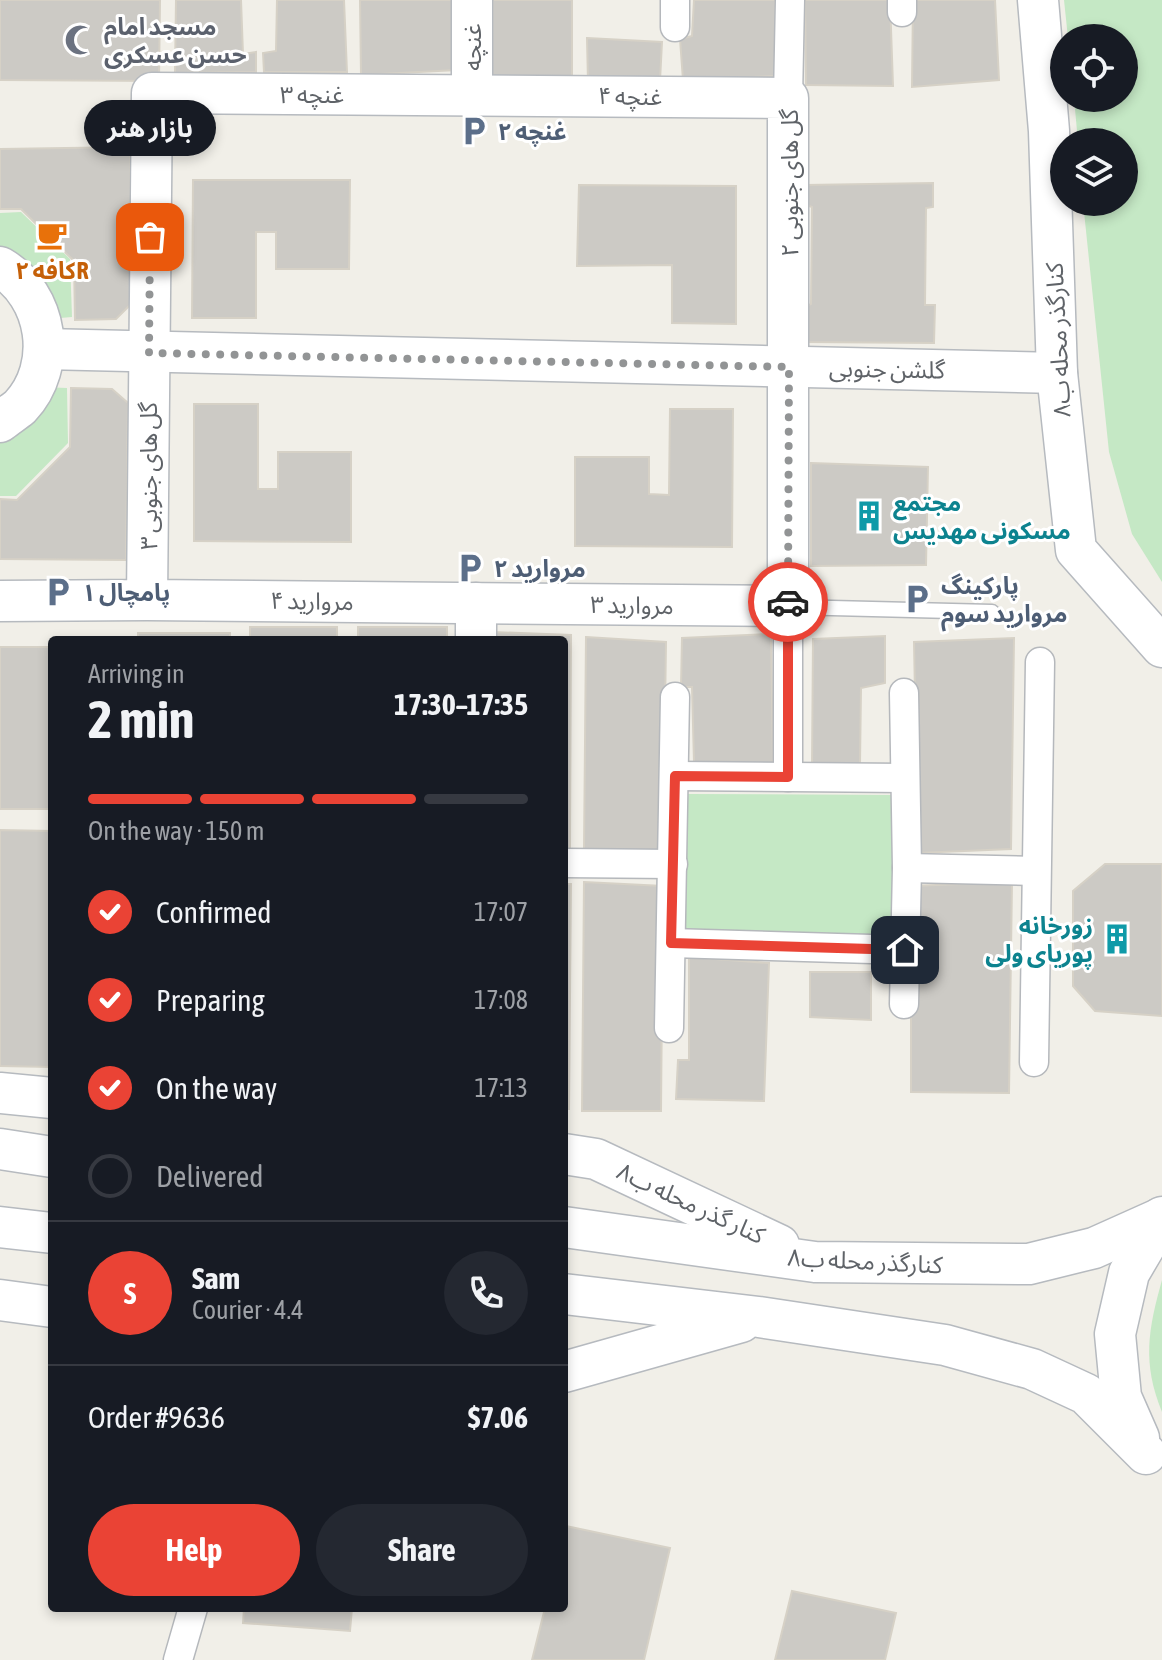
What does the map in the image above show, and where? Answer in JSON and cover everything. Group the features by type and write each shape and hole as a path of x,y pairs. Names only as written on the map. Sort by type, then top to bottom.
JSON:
{"street":[{"name":"غنچه","path":"472,0 472,95"},
{"name":"گل های جنوبی ۲","path":"788,606 790,0"},
{"name":"کنارگذر محله ب۸","path":"1038,0 1049,131 1057,373 1076,550 1162,647"},
{"name":"غنچه ۳","path":"152,93 472,95"},
{"name":"گل های جنوبی ۳","path":"147,600 152,93"},
{"name":"غنچه ۴","path":"472,95 788,98"},
{"path":"0,267 32,297 43,324 44,349 37,382 20,406 0,422"},
{"name":"گلشن جنوبی","path":"44,349 1057,373"},
{"name":"مروارید ۴","path":"0,601 147,600 476,622"},
{"path":"788,606 788,777"},
{"name":"مروارید ۳","path":"476,622 788,606"},
{"path":"1034,1062 1040,662"},
{"path":"904,693 907,868 904,1004"},
{"path":"669,1028 675,697"},
{"path":"675,776 905,778"},
{"path":"568,863 673,864"},
{"path":"907,868 1036,871"},
{"path":"671,943 905,950"},
{"path":"0,1093 48,1098"},
{"path":"0,1149 48,1156"},
{"name":"کنار گذر محله ب۸","path":"568,1155 596,1159 815,1262"},
{"name":"کنارگذر محله ب۸","path":"568,1228 815,1262 1029,1264 1094,1248 1161,1218"},
{"path":"1154,1465 1121,1397 1115,1334 1129,1273 1161,1218"},
{"path":"0,1227 48,1233"},
{"path":"568,1294 759,1317 945,1345 1032,1369 1086,1394 1154,1465"},
{"path":"0,1300 48,1306"},
{"path":"568,1371 759,1317"},
{"path":"178,1660 192,1612"}],"lane":[{"path":"788,606 992,612"}],"green space":[{"path":"1064,0 1162,0 1162,582 1132,534 1109,452 1084,216 1138,216 1138,128 1077,128 1075,112 1138,112 1138,24 1067,24"},
{"path":"21,212 70,259 72,317 48,319 0,264 0,213"},
{"path":"41,387 67,388 68,443 16,496 0,496 0,442 24,425"},
{"path":"688,794 894,795 894,936 685,930"},
{"path":"1162,1280 1162,1412 1152,1378 1149,1346"}],"building":[{"name":"مسجد امام حسن عسکری","path":"0,0 160,0 159,81 0,80"},
{"path":"176,0 241,0 243,54 256,52 256,72 175,73"},
{"path":"277,0 344,0 347,72 264,72 263,53 276,51"},
{"path":"360,0 456,0 457,70 361,75"},
{"path":"493,0 572,0 572,79 492,79"},
{"path":"694,0 775,0 776,76 683,80 680,39 692,36"},
{"path":"805,0 890,0 893,86 806,85"},
{"path":"913,0 995,0 999,80 912,87"},
{"path":"587,38 662,42 660,81 588,82"},
{"path":"130,147 131,304 116,319 75,320 74,261 21,209 0,209 0,149"},
{"path":"193,180 350,180 349,269 276,269 276,232 256,232 256,318 192,318"},
{"path":"933,183 933,207 926,208 925,305 935,305 934,343 805,342 805,307 811,304 812,207 806,205 806,185"},
{"path":"579,185 736,186 736,324 672,323 672,265 577,266"},
{"path":"71,388 112,389 128,403 126,560 0,559 0,499 17,500 70,447"},
{"path":"194,404 258,404 258,489 278,489 278,452 351,452 351,542 194,541"},
{"path":"670,409 733,409 732,547 575,546 575,457 649,457 649,494 669,495"},
{"name":"مجتمع مسکونی مهدیس","path":"811,463 928,467 926,565 811,566"},
{"path":"250,627 337,627 337,636 250,636"},
{"path":"358,627 447,627 447,636 358,636"},
{"path":"492,632 571,635 570,849 568,636 492,636"},
{"path":"138,633 230,633 230,636 138,636"},
{"path":"771,634 773,765 694,762 692,687 681,687 682,638"},
{"path":"885,636 885,683 861,688 860,764 812,767 813,639"},
{"path":"586,637 666,642 663,850 584,850"},
{"path":"1014,638 1011,849 918,853 914,642"},
{"path":"0,647 48,647 48,809 0,809"},
{"path":"0,830 48,831 48,1067 0,1066"},
{"name":"زورخانه پوریای ولی","path":"1105,864 1162,864 1162,1016 1095,1011 1073,986 1073,891"},
{"path":"584,882 663,886 661,1111 582,1111"},
{"path":"1012,882 1009,1093 911,1092 911,886"},
{"path":"568,884 571,884 569,1109"},
{"path":"689,957 769,963 764,1101 676,1099 678,1060 689,1060"},
{"path":"810,972 871,972 871,1020 810,1017"},
{"path":"568,1526 670,1548 644,1660 532,1660 544,1612 568,1612"},
{"path":"792,1591 896,1613 885,1660 775,1660"},
{"path":"244,1612 352,1612 350,1631 243,1623"}],"way so far":[{"path":"150,237 149,353 789,367 788,602"}],"place":[{"name":"مسجد امام حسن عسکری","path":"80,40"},
{"name":"غنچه ۲","path":"474,131"},
{"name":"کافه ۲R","path":"52,235"},
{"name":"بازار هنر","path":"150,237"},
{"name":"مجتمع مسکونی مهدیس","path":"869,516"},
{"name":"مروارید ۲","path":"470,568"},
{"name":"پامچال ۱","path":"58,592"},
{"name":"پارکینگ مروارید سوم","path":"917,599"},
{"name":"زورخانه پوریای ولی","path":"1117,939"}],"route":[{"path":"788,602 788,777 675,776 671,943 905,950"}]}
